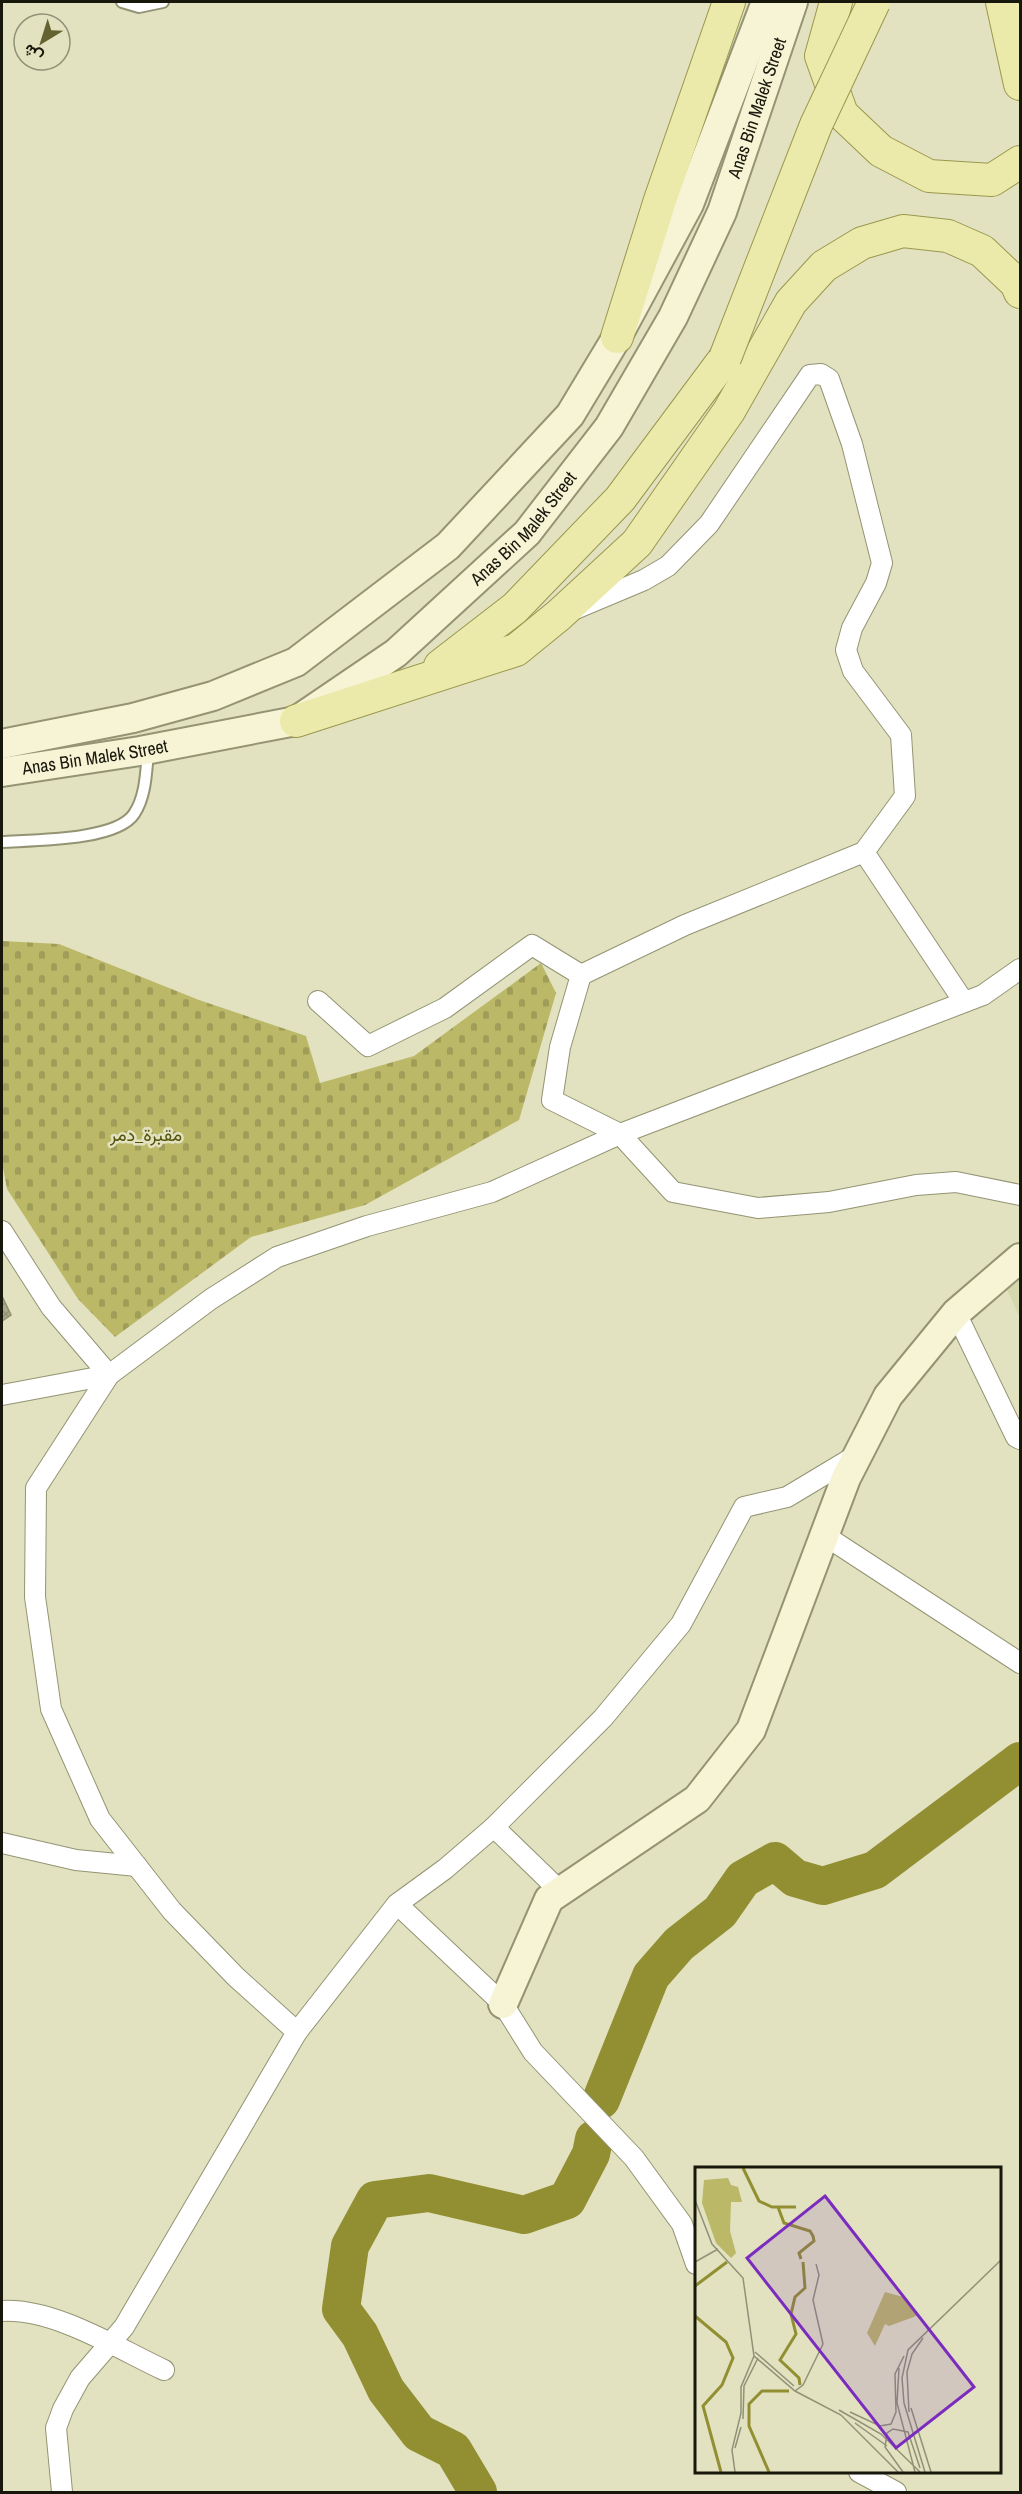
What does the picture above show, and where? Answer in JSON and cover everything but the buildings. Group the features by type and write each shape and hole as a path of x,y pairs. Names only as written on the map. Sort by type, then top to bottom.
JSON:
{"main road":[{"path":"617,337 660,200 729,2"},
{"name":"Anas Bin Malek Street","path":"2,744 133,718 213,696 296,662 448,546 570,415 617,337 689,204 766,2"},
{"name":"Anas Bin Malek Street","path":"2,772 144,751 296,721 396,653 527,533 609,427 673,316 722,212 794,2"},
{"path":"836,2 821,56 842,114 881,152 929,176 992,180 1020,162"},
{"path":"420,682 515,608 620,499 725,358 816,125 874,2"},
{"path":"1002,2 1020,84"},
{"path":"296,721 516,650 559,615 637,543 729,411 791,302 824,266 862,243 903,231 948,236 982,251 1016,283 1020,292"},
{"path":"133,718 144,751"},
{"path":"503,2004 549,1899 697,1799 751,1730 824,1535 857,1455 888,1396 956,1313 1020,1258"}],"street":[{"path":"559,615 644,580 668,566 709,524 810,375 825,375 829,379 852,444 882,563 876,583 852,628 846,650 854,671 901,735 905,795 864,852 685,925 581,975 560,1047 552,1100 620,1134 673,1192 758,1208 829,1202 916,1185 956,1182 1020,1195"},
{"path":"864,852 964,1002"},
{"path":"318,1001 368,1046 445,1008 532,945 581,975"},
{"path":"297,2032 236,1977 172,1911 100,1819 51,1709 35,1598 36,1488 109,1375 211,1299 277,1257 367,1226 492,1192 620,1134 983,995 1020,969"},
{"path":"2,1231 51,1307 109,1375"},
{"path":"956,1313 1016,1437 1020,1439"},
{"path":"2,1395 109,1375"},
{"path":"62,2493 56,2428 80,2378 124,2327 297,2032 397,1904 445,1869 494,1827 603,1718 681,1624 744,1507 787,1497 857,1455"},
{"path":"824,1535 1020,1663"},
{"path":"494,1827 560,1891"},
{"path":"2,1843 76,1860 137,1866"},
{"path":"397,1904 503,2004 533,2052 634,2158 682,2224 695,2261"},
{"path":"2,2310 14,2310 80,2328 164,2370"},
{"path":"861,2473 896,2493"}],"lane":[{"path":"122,2 139,7 163,2"},
{"path":"2,842 106,833 124,822 133,816 143,794 144,751"}],"shaded area":[{"path":"1020,1260 1020,1318 997,1268"}],"green space":[{"name":"مقبرة_دمر","path":"2,941 59,944 199,1000 306,1036 320,1083 414,1056 541,963 556,993 519,1120 365,1205 251,1237 115,1337 78,1299 7,1189 2,1162"}],"waterway":[{"path":"601,2100 651,1976 679,1944 720,1912 743,1879 775,1861 795,1878 823,1886 875,1870 1020,1761"},
{"path":"478,2492 453,2450 419,2433 386,2390 360,2335 341,2309 350,2246 375,2200 429,2193 524,2215 567,2200 591,2154 594,2139"}]}
